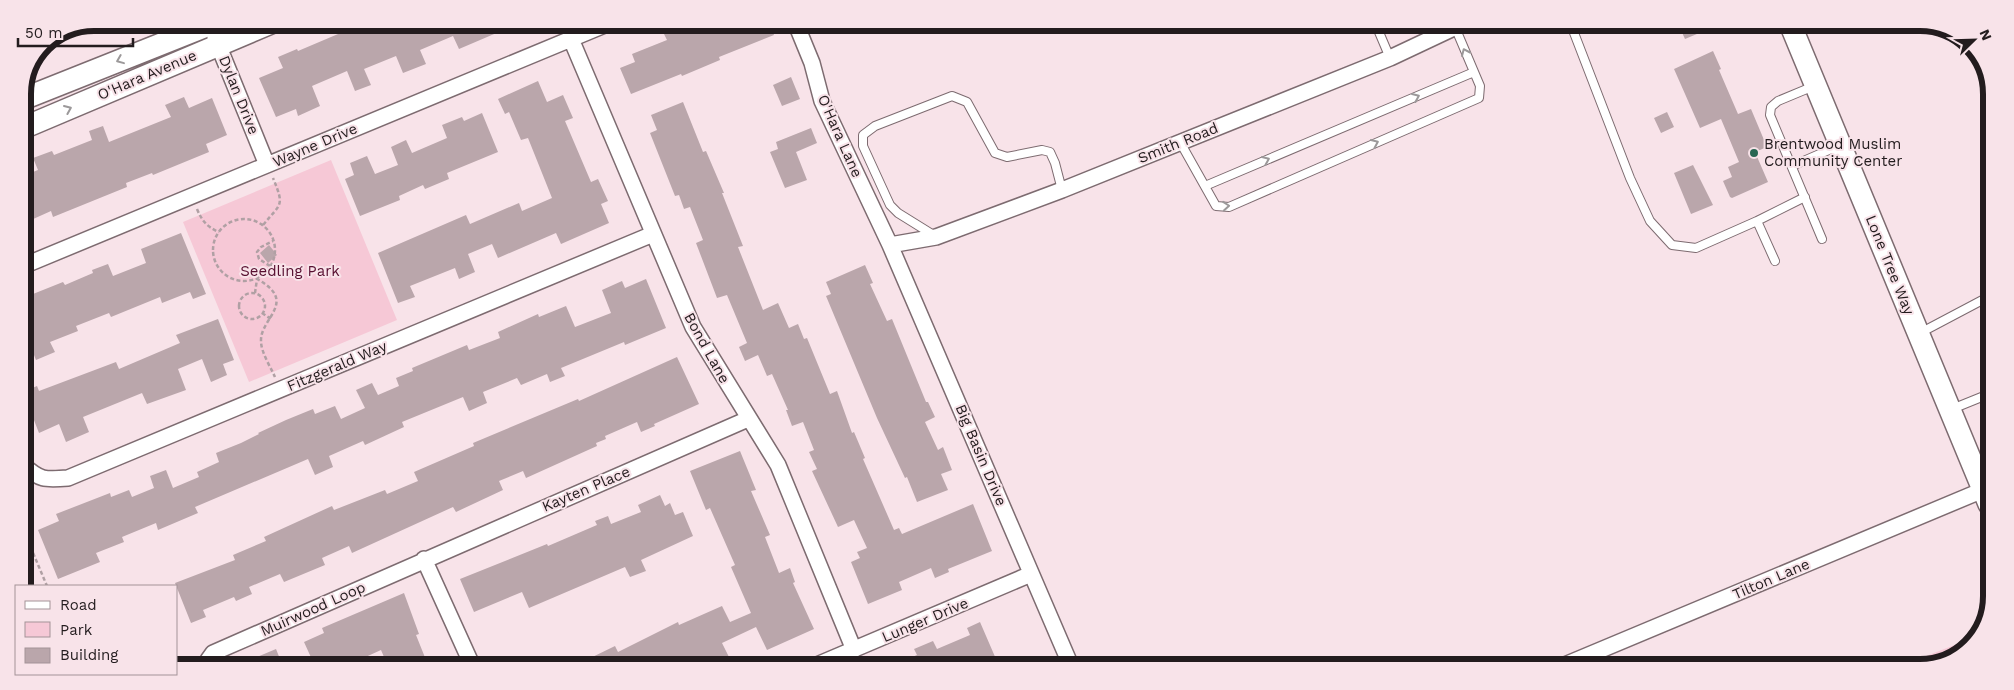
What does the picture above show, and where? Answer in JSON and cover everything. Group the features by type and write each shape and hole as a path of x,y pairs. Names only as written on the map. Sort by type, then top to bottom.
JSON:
{"main road":[{"name":"O'Hara Avenue","path":"31,96 191,31"},
{"name":"O'Hara Avenue","path":"31,125 252,31"},
{"name":"Lone Tree Way","path":"1793,31 1983,490"}],"street":[{"name":"Dylan Drive","path":"214,31 267,165"},
{"name":"Wayne Drive","path":"31,263 591,31"},
{"name":"O'Hara Lane","path":"799,31 812,63 822,101 890,245"},
{"name":"Smith Road","path":"890,245 936,237 1062,190 1390,58 1447,31"},
{"name":"Bond Lane","path":"571,39 693,327 778,465 854,650"},
{"name":"Fitzgerald Way","path":"31,472 37,477 52,479 68,478 652,234"},
{"name":"Big Basin Drive","path":"890,245 1068,659"},
{"name":"Kayten Place","path":"424,559 748,419"},
{"name":"Tilton Lane","path":"1580,659 1983,498"},
{"name":"Muirwood Loop","path":"209,659 213,652 424,559"},
{"path":"424,559 469,659"},
{"name":"Lunger Drive","path":"832,659 1031,574"}],"lane":[{"path":"1379,31 1390,58"},
{"path":"1180,142 1216,206 1229,207 1479,98 1480,86 1459,31"},
{"path":"1573,31 1630,178 1650,221 1672,246 1696,248 1805,197"},
{"path":"1205,186 1474,72"},
{"path":"1816,86 1778,101 1770,111 1771,119 1822,239"},
{"path":"936,237 890,206 862,146 863,135 875,126 952,96 966,102 995,152 1007,157 1042,150 1050,152 1062,190"},
{"path":"1792,166 1841,145"},
{"path":"1757,221 1775,262"},
{"path":"1918,334 1983,300"},
{"path":"1950,410 1983,396"}],"path":[{"path":"262,225 279,207 280,198 267,165"},
{"path":"192,196 203,222 219,232"},
{"path":"255,293 257,279 270,267 275,253 274,240 268,230 262,225 255,221 239,219 231,222 219,232 213,247 214,255 220,270 226,275 241,281 257,279 265,283 274,295 276,304 261,339 280,389"},
{"path":"270,267 259,259 257,252 261,247 274,240"},
{"path":"255,293 264,300 265,307 257,317 251,318 245,316 240,311 239,304 247,294 255,293"},
{"path":"262,313 271,319"},
{"path":"31,548 47,585"}],"green space":[{"name":"Seedling Park","path":"331,160 397,320 249,382 183,222"},
{"path":"1962,642 1948,652 1919,659"}],"building":[{"path":"345,31 501,31 459,49 453,36 420,50 426,64 403,73 396,56 364,69 371,85 355,91 347,71 312,86 320,106 298,116 296,109 276,117 259,78 283,68 278,57 297,49 298,51"},
{"path":"671,31 773,31 774,35 719,57 720,60 682,76 681,74 631,94 620,68 635,62 632,54 667,40 664,34"},
{"path":"1681,31 1704,31 1685,39"},
{"path":"1713,51 1738,114 1751,109 1767,147 1755,152 1768,182 1732,198 1723,181 1732,177 1728,167 1739,162 1721,119 1700,128 1674,69"},
{"path":"791,77 800,99 782,106 773,85"},
{"path":"538,81 547,102 563,95 573,118 565,121 591,182 598,179 608,201 601,204 609,223 561,244 556,233 498,258 492,244 468,254 475,272 459,279 455,268 410,286 415,297 398,303 378,253 466,215 470,224 519,203 522,211 552,198 528,138 521,140 509,112 505,114 498,99"},
{"path":"184,97 189,108 212,98 227,135 206,144 209,152 153,175 152,173 126,183 127,187 53,217 51,211 31,220 31,173 38,170 33,158 52,151 54,155 92,140 89,131 103,126 109,142 171,117 165,105"},
{"path":"683,102 703,152 706,151 724,193 722,193 743,246 738,247 763,310 778,303 789,328 798,324 804,339 807,338 830,394 837,391 852,433 854,432 865,458 863,459 894,530 899,528 902,534 973,504 992,551 948,569 949,572 935,578 931,568 899,582 902,590 868,604 851,562 860,558 857,552 867,548 854,520 838,527 812,471 817,469 809,452 814,450 803,422 792,426 786,410 788,410 772,374 767,376 758,355 745,361 739,347 747,343 727,295 717,298 696,243 703,240 690,207 684,209 679,195 675,196 650,133 657,130 651,115"},
{"path":"1667,112 1674,127 1661,133 1654,118"},
{"path":"482,113 498,152 447,173 449,179 425,189 423,185 399,196 400,200 360,216 345,179 354,175 350,163 367,156 375,174 398,165 391,147 406,140 412,153 447,138 442,125 462,117 464,121"},
{"path":"811,128 817,143 796,152 807,180 785,188 770,152 778,149 776,142"},
{"path":"1693,165 1713,205 1691,214 1674,173"},
{"path":"181,233 206,294 193,299 190,292 162,303 160,297 111,317 109,313 76,326 78,331 50,342 55,352 36,360 34,355 31,356 31,295 63,282 65,285 93,273 92,270 108,264 113,276 146,263 141,249"},
{"path":"269,245 277,255 268,263 260,253"},
{"path":"865,265 873,283 870,284 887,321 892,319 926,402 928,402 935,417 925,422 938,450 943,447 952,470 941,474 948,490 917,502 907,477 905,478 877,418 826,296 831,294 826,282"},
{"path":"646,279 666,328 625,345 624,342 561,368 565,376 550,382 547,374 521,385 517,378 483,392 487,403 469,411 463,397 402,422 404,427 365,445 363,441 329,456 333,467 315,475 308,459 195,507 198,513 158,530 156,523 122,537 124,542 96,553 100,562 58,579 38,530 59,521 56,514 110,493 111,497 129,490 132,497 154,488 150,476 166,470 173,488 199,477 197,472 219,462 216,453 313,409 315,414 335,406 341,419 365,408 356,390 372,383 378,395 399,386 396,378 413,371 412,368 467,345 469,350 500,338 498,332 538,314 539,317 566,306 575,327 611,313 602,290 622,281 625,288"},
{"path":"218,319 234,360 223,364 227,375 211,382 202,359 178,369 186,390 147,404 142,393 83,417 89,432 66,442 59,424 39,433 31,412 31,389 37,386 39,391 116,362 119,369 180,343 176,335"},
{"path":"677,357 699,404 654,424 655,426 641,432 637,422 605,436 606,439 596,443 597,446 526,478 523,471 499,481 503,490 456,512 453,507 352,553 349,546 322,558 325,565 284,582 280,574 249,587 252,594 236,601 234,597 203,610 206,617 191,623 178,590 178,585 175,583 235,560 233,555 266,541 264,537 332,506 334,510 385,490 387,494 418,481 414,472 474,446 473,443 578,399 579,401"},
{"path":"740,451 756,490 751,491 770,535 765,537 779,573 790,568 795,582 793,583 814,629 767,650 756,627 722,643 729,657 724,659 704,659 703,657 698,659 588,659 615,646 618,652 678,622 679,625 722,606 730,622 751,613 731,567 735,565 710,508 706,510 690,471"},
{"path":"660,495 665,506 670,503 675,515 683,512 693,536 641,560 646,571 630,577 625,567 529,608 522,592 474,612 460,579 547,544 548,546 597,525 595,521 608,516 611,524 641,512 638,505"},
{"path":"404,593 419,634 416,635 426,659 385,659 381,650 361,659 312,659 304,642 324,633 322,628"},
{"path":"980,622 996,659 908,659 917,655 914,649 933,641 937,649 970,635 967,628"},
{"path":"276,649 280,659 252,659"}],"place":[{"name":"Brentwood Muslim Community Center","path":"1754,153"}]}
